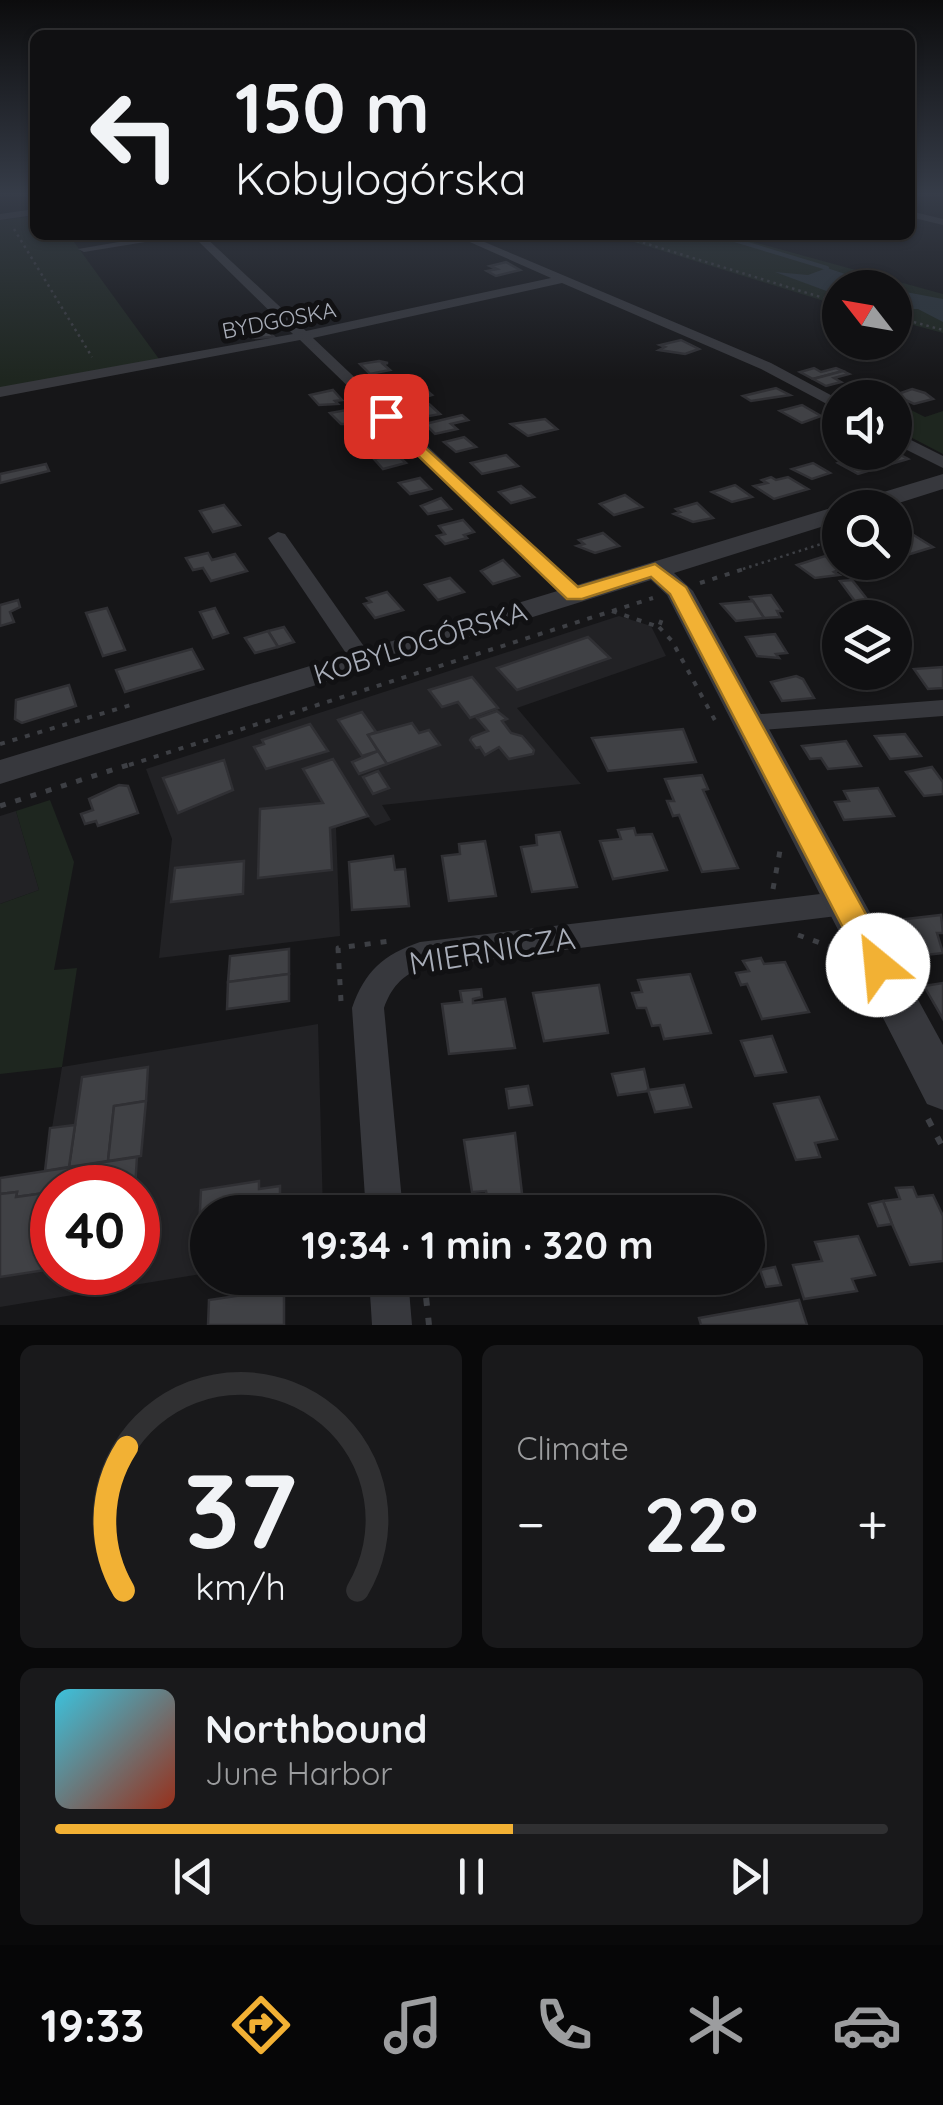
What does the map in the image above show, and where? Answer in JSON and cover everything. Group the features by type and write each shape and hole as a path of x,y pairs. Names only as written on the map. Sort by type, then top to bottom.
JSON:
{"street":[{"path":"219,257 575,594"},
{"path":"511,257 766,366 822,396"},
{"name":"BYDGOSKA","path":"0,392 301,336 564,279"},
{"path":"912,446 943,463"},
{"path":"912,491 943,481"},
{"name":"KOBYLOGÓRSKA","path":"0,772 575,594 665,585 822,520"},
{"path":"278,538 362,660"},
{"path":"665,585 749,723 943,1089"},
{"path":"749,723 943,708"},
{"name":"MIERNICZA","path":"383,1195 368,1008 376,984 389,969 420,956 845,903"},
{"path":"390,1295 392,1325"}],"path":[{"path":"29,257 102,373"},
{"path":"689,257 822,297"},
{"path":"912,322 943,330"},
{"path":"0,806 612,611 665,585 822,543"},
{"path":"612,611 659,628 668,600 665,585"},
{"path":"341,1004 338,948 397,940"},
{"path":"426,1295 429,1325"}],"shaded area":[{"path":"0,257 85,257 159,359 0,388"},
{"path":"681,257 808,257 856,270 822,270 822,300"},
{"path":"827,268 833,270 822,270 822,289 775,272 808,275"},
{"path":"912,285 943,294 943,333 912,325"},
{"path":"912,293 943,299 943,322 912,309"},
{"path":"912,410 925,417 943,411 943,454 912,438"},
{"path":"619,616 651,626 666,656 517,708 581,784 382,805 391,820 375,826 367,816 336,828 340,936 159,958 172,839 146,769"},
{"path":"50,800 74,862 54,970 77,968 62,1067 0,1074 0,904 39,890 16,811"},
{"path":"16,811 39,890 0,904 0,816"},
{"path":"318,1024 323,1195 190,1195 190,1276 160,1281 160,1165 46,1165 62,1067"},
{"path":"30,1173 30,1295 73,1295 0,1307 0,1178"}],"building":[{"path":"506,262 520,270 496,276 487,271 497,269 490,266"},
{"path":"258,320 274,337 253,338 243,327 243,322"},
{"path":"681,340 699,349 685,354 659,350 665,347 660,345"},
{"path":"388,363 383,364 390,370 370,374 360,364"},
{"path":"814,368 821,372 836,368 843,371 813,379 800,372"},
{"path":"843,371 849,374 834,378 838,380 822,380 822,384 813,379"},
{"path":"403,376 412,384 386,389 377,381"},
{"path":"421,386 432,395 406,403 393,395"},
{"path":"776,388 790,395 751,401 743,396"},
{"path":"912,389 933,399 914,404"},
{"path":"333,390 342,400 335,401 338,404 319,405 310,395"},
{"path":"429,404 440,414 419,418 408,409"},
{"path":"802,405 821,416 802,423 780,411"},
{"path":"352,409 362,420 357,421 360,424 341,424 330,413"},
{"path":"462,415 468,420 451,424 457,429 435,434 425,424"},
{"path":"545,419 557,429 528,436 511,424"},
{"path":"376,434 385,442 365,450 354,438"},
{"path":"464,437 476,447 456,452 444,442"},
{"path":"396,454 406,463 383,469 374,459"},
{"path":"506,455 518,466 482,474 471,463"},
{"path":"813,463 830,473 812,479 792,469"},
{"path":"46,464 49,471 0,483 0,474"},
{"path":"788,477 808,489 774,499 754,486 767,483 762,480"},
{"path":"420,478 431,489 410,494 399,483"},
{"path":"735,485 752,497 732,502 712,492"},
{"path":"521,486 534,497 511,503 499,492"},
{"path":"625,495 642,507 614,515 600,504"},
{"path":"441,498 451,509 428,514 421,506"},
{"path":"697,503 713,518 693,522 674,514 680,512 676,509"},
{"path":"224,505 240,525 213,532 200,511"},
{"path":"463,520 474,532 464,535 467,538 445,544 437,536 445,534 439,526"},
{"path":"603,533 619,546 595,553 577,546 584,544 579,540"},
{"path":"912,534 933,547 912,554"},
{"path":"208,553 212,560 235,554 247,571 211,581 203,568 193,570 186,558"},
{"path":"822,557 822,577 815,578 797,565"},
{"path":"503,560 519,576 493,584 481,571"},
{"path":"450,578 464,592 438,600 425,585"},
{"path":"852,580 868,600 854,600 840,581"},
{"path":"387,592 403,610 375,618 364,604 371,602 367,598"},
{"path":"771,595 782,611 777,611 780,617 764,618 750,597"},
{"path":"18,600 20,607 10,612 14,622 0,626 0,605"},
{"path":"753,601 764,618 736,621 721,604"},
{"path":"107,608 125,650 103,656 86,613"},
{"path":"215,608 228,633 213,638 200,612"},
{"path":"284,627 294,642 278,647 268,631"},
{"path":"268,631 278,647 255,653 245,638"},
{"path":"775,634 787,653 776,654 779,658 757,656 746,637"},
{"path":"588,637 610,658 517,690 497,668"},
{"path":"192,649 203,669 125,692 116,670"},
{"path":"943,667 943,688 928,689 914,669"},
{"path":"796,676 803,679 814,698 782,701 771,682"},
{"path":"472,677 498,708 470,718 458,702 442,707 429,690"},
{"path":"69,685 76,706 22,723 15,719 16,700"},
{"path":"497,711 507,719 502,721 511,733 522,736 533,754 509,759 499,747 485,755 480,747 476,748 472,737 488,731 477,718"},
{"path":"362,712 376,732 368,735 378,751 362,756 338,720"},
{"path":"412,723 419,733 429,730 440,745 387,764 368,735"},
{"path":"310,724 328,751 266,769 254,747 264,744 262,740"},
{"path":"683,729 696,762 608,771 592,738"},
{"path":"905,734 921,756 890,759 875,736"},
{"path":"846,741 861,766 828,769 821,758 810,759 802,746"},
{"path":"378,751 387,764 359,774 352,762"},
{"path":"333,759 368,816 330,828 332,870 258,878 260,809 323,803 303,769"},
{"path":"224,760 233,790 178,813 163,778"},
{"path":"932,767 943,782 943,794 924,796 906,772"},
{"path":"378,771 389,788 373,794 363,777"},
{"path":"702,775 708,789 703,790 738,868 702,872 679,815 673,816 667,801 674,801 665,779"},
{"path":"119,785 128,786 138,813 98,826 96,821 85,824 81,814 93,810 89,799"},
{"path":"878,788 894,816 844,820 835,802 849,801 844,791"},
{"path":"634,828 636,835 652,834 667,870 613,879 600,841 621,839 618,830"},
{"path":"560,832 577,887 532,892 521,847 537,845 536,835"},
{"path":"485,841 496,896 449,901 442,856 460,854 459,844"},
{"path":"393,856 395,870 405,869 409,906 352,910 349,862"},
{"path":"244,861 243,894 171,902 175,868"},
{"path":"941,915 943,933 937,933 943,953 909,957 889,921"},
{"path":"289,949 289,974 228,982 230,956"},
{"path":"761,958 764,964 785,962 809,1012 762,1019 747,984 741,985 736,973 749,971 743,961"},
{"path":"289,974 289,1001 227,1009 228,982"},
{"path":"690,974 711,1033 664,1039 660,1025 652,1026 646,1008 637,1008 632,993 642,992 638,980"},
{"path":"943,983 943,1019 924,986"},
{"path":"599,985 608,1033 544,1041 533,993"},
{"path":"481,989 482,997 473,999 473,1003 505,999 515,1048 449,1054 442,1004 462,1002 460,991"},
{"path":"772,1036 786,1072 755,1076 741,1041"},
{"path":"148,1067 146,1101 114,1106 108,1161 69,1165 82,1077"},
{"path":"644,1069 649,1091 618,1095 612,1074"},
{"path":"684,1085 691,1107 655,1112 648,1090"},
{"path":"528,1086 532,1105 509,1108 506,1089"},
{"path":"819,1097 837,1139 815,1143 820,1157 796,1160 774,1104"},
{"path":"146,1101 141,1156 108,1161 114,1106"},
{"path":"75,1125 69,1165 46,1165 50,1128"},
{"path":"515,1133 522,1195 472,1192 464,1140"},
{"path":"137,1157 136,1165 85,1165"},
{"path":"30,1173 30,1195 0,1194 0,1178"},
{"path":"259,1181 259,1189 280,1186 280,1195 201,1195 201,1190"},
{"path":"913,1187 917,1197 933,1195 943,1216 943,1261 910,1265 892,1224 883,1201 900,1199 896,1188"},
{"path":"0,1194 30,1195 30,1272 0,1277"},
{"path":"883,1201 892,1224 878,1226 869,1204"},
{"path":"858,1236 875,1275 852,1279 857,1291 804,1299 793,1265 822,1261 815,1242"},
{"path":"775,1267 781,1285 766,1287 765,1269"},
{"path":"284,1295 284,1325 208,1325 209,1300"},
{"path":"799,1300 807,1325 701,1325 699,1318"}],"waterway":[{"path":"790,257 827,268"}],"route":[{"path":"386,416 575,594 655,570 679,591 878,965"}]}
